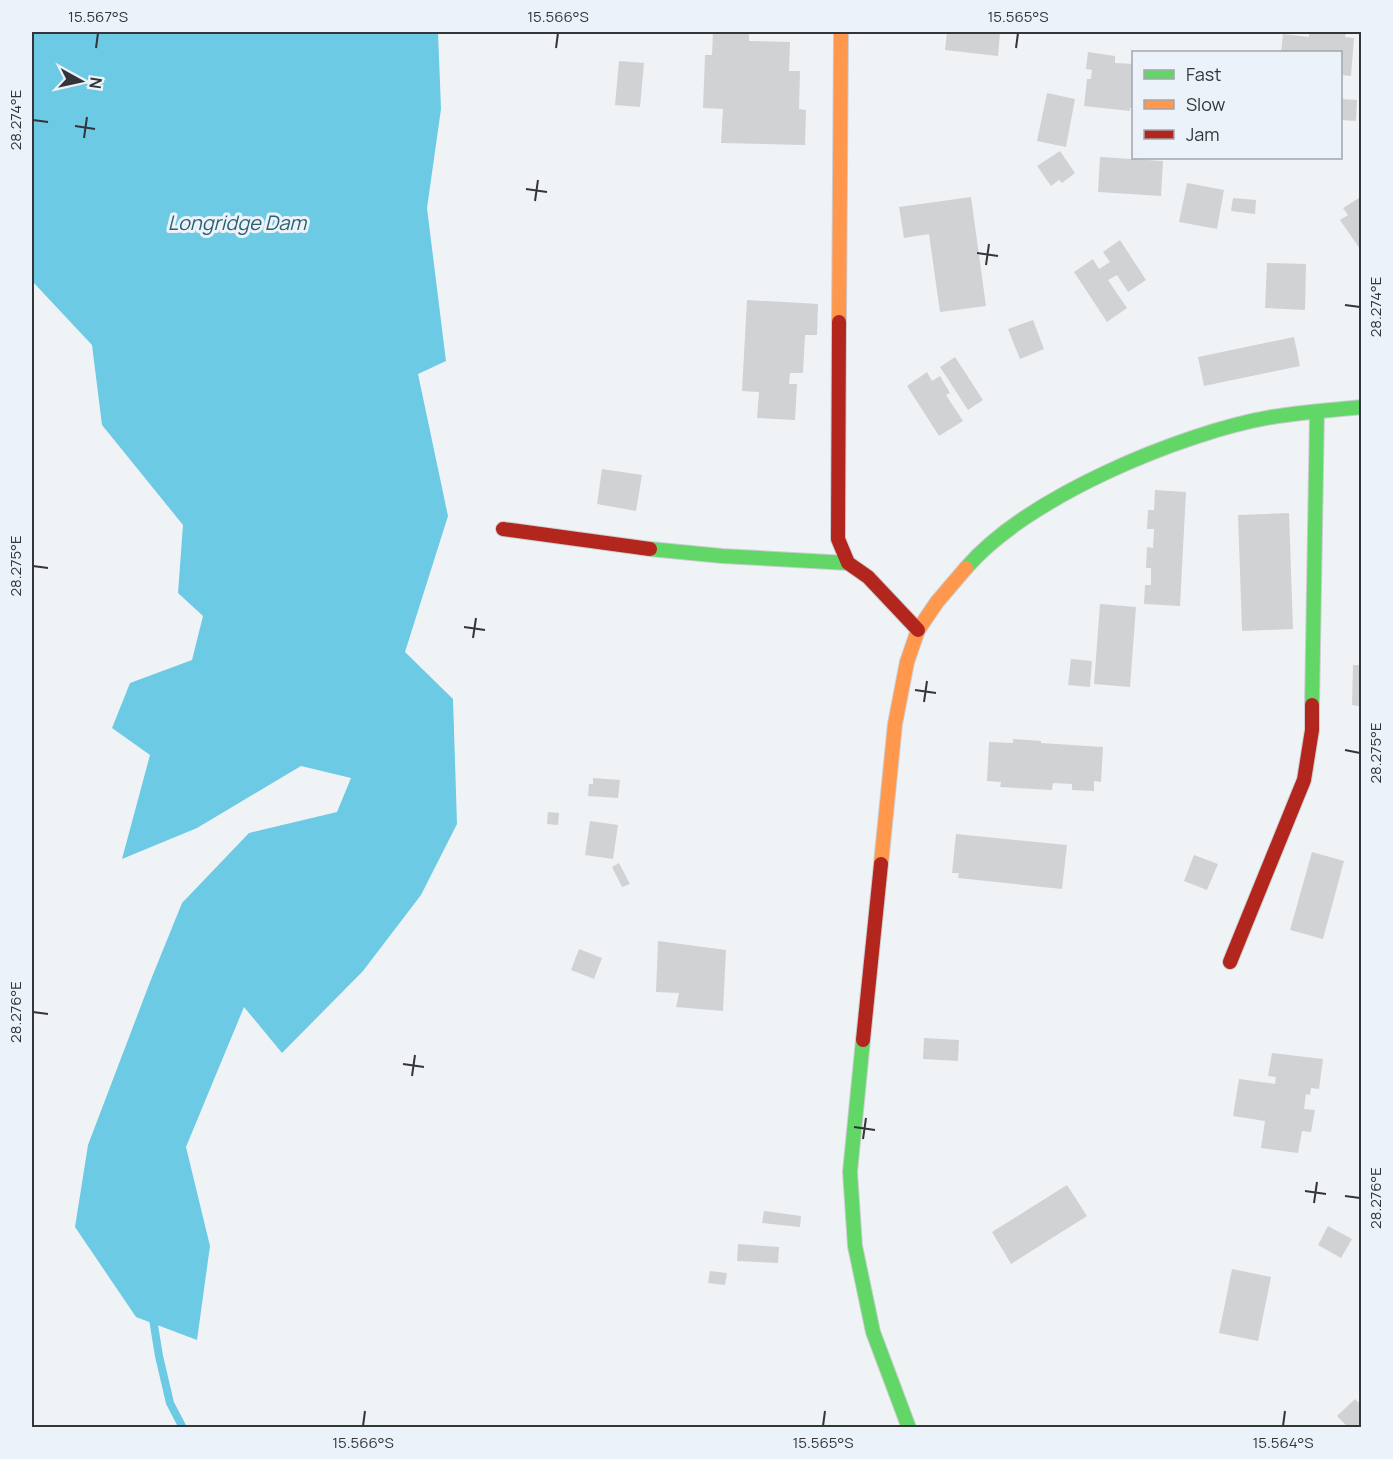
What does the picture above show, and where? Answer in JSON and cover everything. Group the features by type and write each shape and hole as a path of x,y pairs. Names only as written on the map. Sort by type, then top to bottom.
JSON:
{"street":[{"path":"841,32 838,539 848,563"},
{"path":"909,1428 873,1332 855,1246 850,1172 895,724 907,662 918,630 937,602 979,553 1040,507 1114,469 1198,436 1271,417 1362,407"},
{"path":"1230,962 1304,780 1312,730 1317,412"},
{"path":"502,529 654,550 848,563 868,577 918,630"}],"water":[{"name":"Longridge Dam","path":"32,32 438,32 441,109 427,208 446,361 418,374 448,516 405,652 453,699 457,824 421,895 363,971 282,1053 244,1007 186,1147 210,1246 197,1340 136,1317 75,1227 88,1145 182,903 249,833 337,812 351,778 301,766 197,828 122,859 150,755 112,728 130,683 192,660 203,616 178,593 183,525 102,425 92,345 32,281"}],"building":[{"path":"713,32 749,32 749,41 790,42 789,71 800,71 799,109 806,110 805,145 721,143 723,109 703,108 705,55 712,55"},
{"path":"947,32 1000,32 998,56 945,50"},
{"path":"1309,32 1346,32 1345,37 1354,38 1351,76 1342,75 1342,51 1281,51 1283,34 1309,37"},
{"path":"1088,52 1115,56 1115,63 1132,64 1132,108 1130,111 1084,106 1087,79 1091,79 1092,70 1086,69"},
{"path":"619,61 644,63 640,107 615,105"},
{"path":"1047,93 1075,99 1066,147 1037,141"},
{"path":"1342,99 1357,100 1356,121 1342,120"},
{"path":"1060,151 1075,173 1062,183 1059,180 1051,186 1037,166"},
{"path":"1100,157 1163,161 1161,196 1098,192"},
{"path":"1187,183 1224,190 1217,229 1179,222"},
{"path":"1362,196 1362,252 1340,220 1348,215 1343,208"},
{"path":"971,197 986,306 940,312 929,234 904,238 899,207"},
{"path":"1233,198 1256,200 1255,214 1231,211"},
{"path":"1120,240 1146,280 1128,292 1117,275 1108,280 1127,308 1107,322 1074,272 1093,259 1099,269 1110,262 1103,252"},
{"path":"1267,263 1306,264 1305,310 1265,308"},
{"path":"747,300 818,304 817,335 805,335 803,373 790,373 789,384 797,384 795,420 757,418 759,392 742,391"},
{"path":"1033,320 1044,349 1020,359 1008,329"},
{"path":"1294,337 1300,366 1204,386 1198,357"},
{"path":"955,357 983,400 968,410 940,367"},
{"path":"927,372 932,381 940,376 950,393 946,395 963,421 939,436 907,386"},
{"path":"602,469 642,475 636,511 597,504"},
{"path":"1155,490 1186,492 1180,606 1144,604 1145,585 1151,585 1151,568 1146,568 1147,547 1153,548 1154,529 1147,529 1148,510 1154,510"},
{"path":"1289,513 1293,629 1242,631 1238,515"},
{"path":"1100,604 1136,607 1130,687 1094,684"},
{"path":"1071,659 1092,661 1090,687 1068,685"},
{"path":"1353,665 1362,665 1362,735 1359,735 1359,706 1352,705"},
{"path":"1013,739 1103,747 1101,782 1094,781 1094,791 1072,790 1072,784 1053,783 1052,790 1000,787 1001,782 987,781 989,742 1013,743"},
{"path":"593,778 620,780 618,798 588,796 589,784 593,784"},
{"path":"548,812 559,813 558,825 547,824"},
{"path":"590,821 618,825 613,859 585,855"},
{"path":"956,834 1067,845 1062,889 958,878 959,873 952,873"},
{"path":"1312,852 1344,861 1323,939 1290,930"},
{"path":"1194,855 1218,864 1207,890 1184,881"},
{"path":"619,863 630,884 622,887 612,867"},
{"path":"658,941 726,950 723,1011 676,1007 679,993 656,992"},
{"path":"579,949 602,958 594,979 571,970"},
{"path":"924,1038 959,1040 958,1061 923,1059"},
{"path":"1272,1053 1323,1059 1319,1089 1311,1088 1310,1095 1306,1094 1304,1109 1315,1110 1311,1132 1302,1131 1298,1153 1261,1148 1265,1121 1233,1116 1239,1079 1275,1084 1276,1077 1268,1076"},
{"path":"1067,1185 1087,1216 1011,1264 992,1232"},
{"path":"764,1211 801,1216 800,1227 762,1223"},
{"path":"1328,1226 1352,1239 1341,1258 1318,1245"},
{"path":"738,1244 779,1247 778,1263 737,1261"},
{"path":"1232,1269 1271,1277 1258,1341 1219,1333"},
{"path":"710,1271 727,1273 725,1285 708,1283"},
{"path":"1355,1399 1362,1406 1362,1428 1346,1428 1347,1426 1337,1416"}],"waterway":[{"path":"152,1313 170,1403 183,1428"}],"traffic: fast":[{"path":"966,568 993,542 1065,493 1151,453 1235,425 1305,412 1362,407"},
{"path":"1312,705 1317,412"},
{"path":"650,549 722,556 848,563"},
{"path":"863,1040 850,1172 855,1246 873,1332 909,1428"}],"traffic: slow":[{"path":"839,322 841,32"},
{"path":"881,864 895,724 907,662 918,630 937,602 966,568"}],"traffic: jam":[{"path":"839,322 838,539 848,563 868,577 918,630"},
{"path":"503,529 650,549"},
{"path":"1230,962 1304,780 1312,730 1312,705"},
{"path":"863,1040 881,864"}]}
